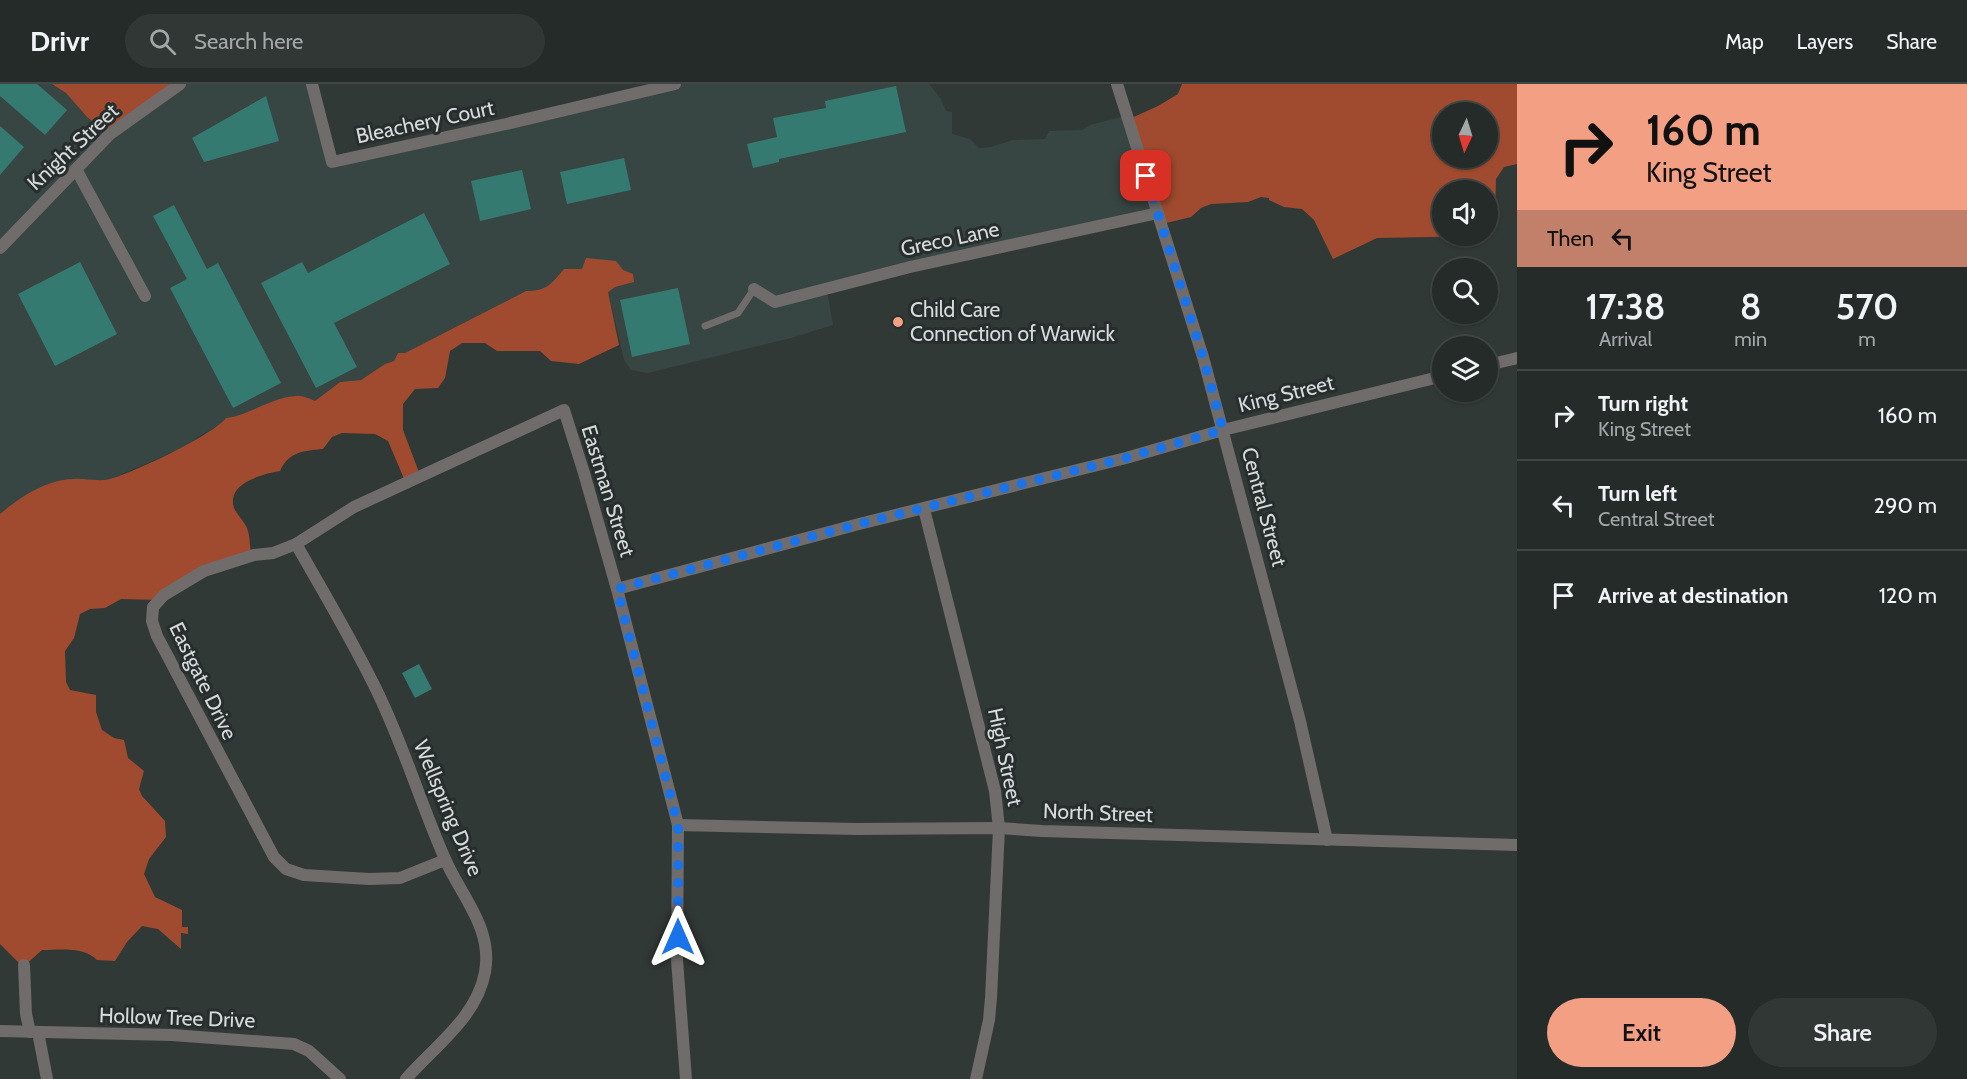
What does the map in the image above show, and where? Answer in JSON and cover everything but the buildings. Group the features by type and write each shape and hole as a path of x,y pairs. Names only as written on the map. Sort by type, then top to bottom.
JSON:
{"street":[{"name":"Knight Street","path":"0,248 110,134 180,84"},
{"name":"Bleachery Court","path":"312,84 332,162 675,84"},
{"name":"Central Street","path":"1117,84 1203,357 1297,710 1327,840"},
{"path":"76,169 145,296"},
{"name":"Greco Lane","path":"754,289 774,302 910,267 1158,213"},
{"path":"1498,363 1517,358"},
{"name":"King Street","path":"617,589 859,524 1126,458 1223,430 1432,379"},
{"name":"Eastgate Drive","path":"445,860 400,878 369,879 304,875 286,869 274,857 157,636 152,621 153,607 164,595 204,571 254,555 273,553 296,544 354,507 564,410"},
{"name":"Eastman Street","path":"564,410 617,589 678,825 677,960 687,1079"},
{"name":"High Street","path":"924,509 995,791 999,828 989,1020 976,1079"},
{"name":"Wellspring Drive","path":"296,544 376,688 415,779 445,860 482,928 486,948 486,968 480,991 471,1010 406,1079"},
{"name":"North Street","path":"678,825 856,829 999,828 1517,845"},
{"path":"24,965 27,1014 47,1079"},
{"name":"Hollow Tree Drive","path":"0,1031 172,1035 294,1044 309,1051 340,1079"}],"lane":[{"path":"705,326 738,313 754,289"}],"shaded area":[{"path":"0,84 52,84 66,93 87,117 182,84 311,84 332,157 504,127 682,84 929,84 941,99 946,111 952,112 952,134 970,139 979,148 1013,140 1045,139 1049,131 1082,130 1090,125 1125,116 1155,208 827,291 833,325 791,338 648,373 631,370 624,360 608,291 633,282 582,269 564,269 547,288 539,291 526,291 405,353 398,353 394,361 385,364 361,380 340,382 315,401 273,402 235,417 226,418 221,424 185,447 108,480 71,479 12,504 0,514"},
{"path":"52,84 182,84 110,135 87,117 66,93"},
{"path":"1182,84 1517,84 1517,164 1504,167 1496,180 1432,180 1432,237 1377,238 1333,259 1314,220 1302,209 1284,207 1269,198 1261,197 1248,202 1211,204 1201,208 1191,217 1162,224 1127,120 1178,94"},
{"path":"586,258 616,261 623,270 633,274 634,282 615,287 608,292 619,345 579,364 551,361 540,351 497,351 485,343 462,343 450,351 445,378 438,388 415,389 403,404 403,430 420,475 405,481 388,441 375,434 342,433 332,437 323,449 298,453 288,459 280,471 256,477 235,492 234,508 247,528 251,556 200,572 159,600 121,599 105,608 90,609 80,614 74,638 65,651 66,682 70,690 96,695 96,712 102,730 114,738 124,740 128,758 144,771 139,789 142,796 165,821 166,837 149,859 144,874 155,897 182,910 182,927 188,927 188,934 181,933 181,949 158,929 142,926 127,942 115,961 97,960 78,951 42,950 23,967 0,944 0,514 25,496 53,482 73,479 106,480 136,469 206,434 226,418 287,397 301,396 315,401 340,382 361,380 385,364 394,361 398,353 405,353 526,291 544,288 552,283 564,269 582,269"}],"place":[{"name":"Child Care Connection of Warwick","path":"898,322"}],"route":[{"path":"678,937 678,825 617,589 859,524 1126,458 1223,430 1203,357 1146,176"}]}
